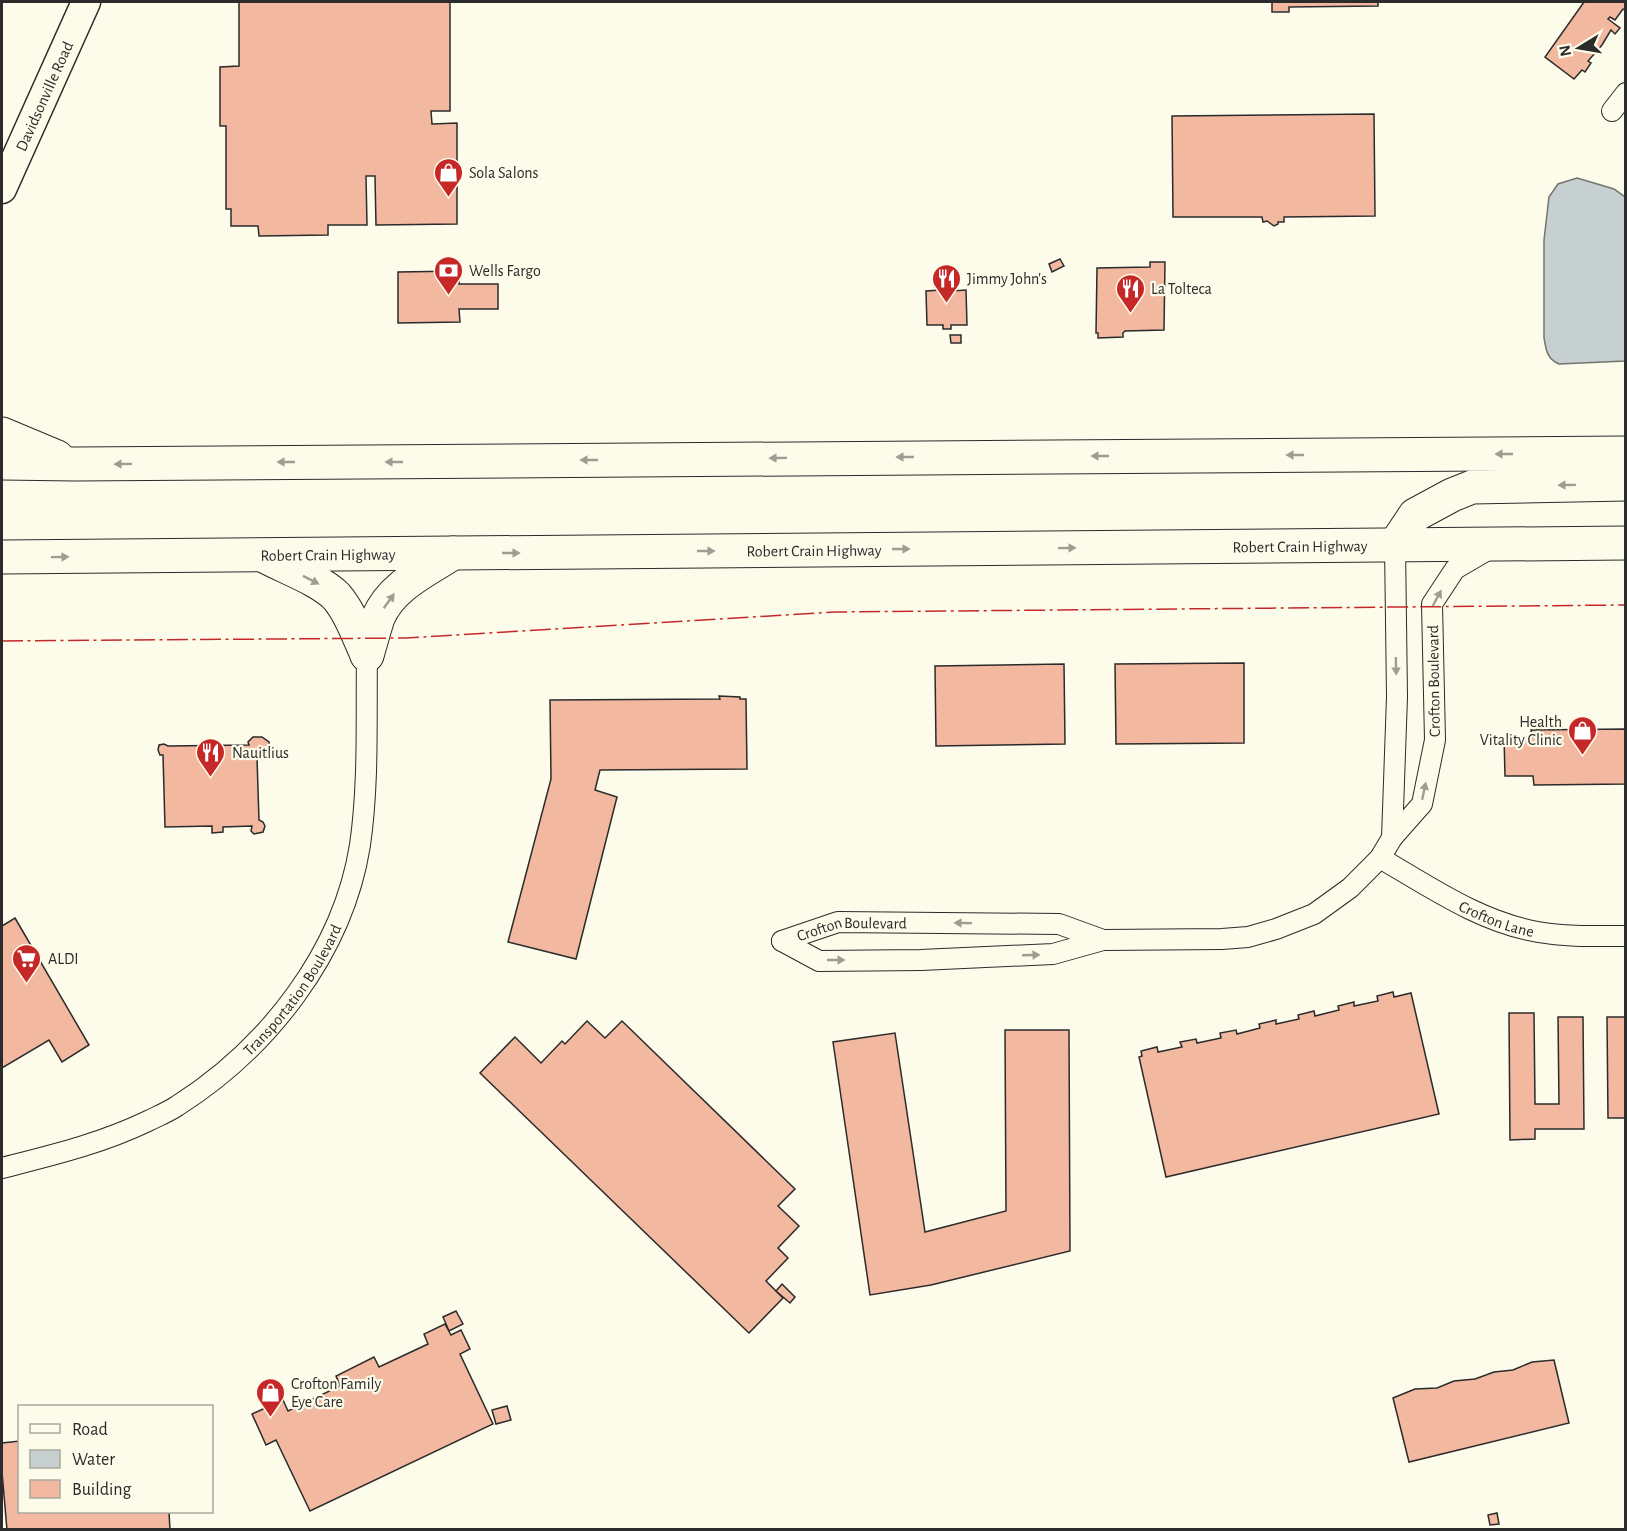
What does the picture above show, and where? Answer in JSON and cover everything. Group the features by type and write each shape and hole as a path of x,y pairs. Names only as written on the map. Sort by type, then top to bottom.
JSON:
{"highway":[{"path":"2,434 75,464"},
{"path":"2,463 1626,453"},
{"path":"1395,544 1415,515 1452,495 1472,488 1626,484"},
{"name":"Robert Crain Highway","path":"2,557 1626,543"},
{"path":"367,655 379,616 387,602 398,589 453,553"},
{"path":"259,554 321,585 335,596 346,611 367,655"}],"main road":[{"name":"Davidsonville Road","path":"2,189 86,2"}],"street":[{"path":"1612,111 1626,93"},
{"name":"Crofton Boulevard","path":"1392,838 1397,697 1395,544"},
{"name":"Crofton Boulevard","path":"1103,940 1059,924 838,922 782,941 819,960 921,960 1053,954 1103,940 1248,937 1314,914 1350,888 1380,858 1392,838 1422,804 1435,740 1432,604 1455,569 1498,544"},
{"name":"Transportation Boulevard","path":"2,1168 80,1149 123,1133 176,1107 220,1076 273,1024 301,988 329,939 347,899 359,847 365,793 367,655"},
{"name":"Crofton Lane","path":"1380,858 1473,911 1502,922 1538,932 1582,936 1626,936"}],"water":[{"path":"1577,178 1614,189 1625,197 1625,361 1559,364 1552,360 1546,350 1544,240 1549,197 1558,184"}],"building":[{"path":"239,2 450,2 450,111 431,111 432,124 457,123 457,224 376,225 375,176 366,176 367,225 328,225 328,235 259,236 258,226 231,226 231,209 226,209 226,126 220,126 220,67 239,66"},
{"path":"1272,2 1378,2 1378,6 1289,7 1289,12 1272,12"},
{"path":"1584,2 1626,2 1626,11 1623,9 1615,20 1610,17 1608,19 1620,28 1615,34 1611,30 1588,61 1591,63 1585,72 1582,70 1574,79 1545,57"},
{"path":"1374,114 1375,216 1284,217 1284,222 1278,222 1274,226 1267,221 1263,222 1262,217 1173,217 1172,116"},
{"path":"1060,259 1064,266 1052,272 1049,264"},
{"name":"La Tolteca","path":"1150,262 1165,262 1164,330 1125,331 1123,337 1098,338 1098,333 1096,333 1097,268 1150,267"},
{"name":"Wells Fargo","path":"459,271 459,284 498,284 498,309 459,309 460,322 398,323 398,272"},
{"name":"Jimmy John's","path":"941,287 952,287 952,291 966,290 967,325 951,325 951,329 943,329 943,325 927,325 926,291 941,290"},
{"path":"950,335 961,335 961,343 951,343"},
{"path":"1244,663 1244,743 1116,744 1115,664"},
{"path":"1064,664 1065,744 936,746 935,666"},
{"path":"719,696 746,699 747,769 600,770 595,790 617,797 576,959 508,942 551,779 550,700 720,699"},
{"path":"1626,729 1626,784 1534,785 1533,776 1505,776 1504,737 1532,737 1531,730"},
{"name":"Nauitlius","path":"253,737 262,737 269,742 270,751 264,758 257,758 259,820 265,826 263,832 254,834 251,831 252,826 223,827 223,832 212,833 212,826 165,827 163,755 160,755 158,750 159,745 249,745 248,742"},
{"name":"ALDI","path":"15,918 89,1045 62,1062 49,1040 2,1068 2,926"},
{"path":"1393,992 1394,997 1411,993 1439,1114 1166,1177 1139,1057 1142,1056 1141,1051 1157,1047 1158,1052 1182,1047 1180,1042 1196,1039 1197,1043 1221,1038 1220,1033 1236,1030 1237,1034 1260,1028 1259,1024 1276,1020 1276,1024 1299,1019 1298,1015 1314,1011 1315,1016 1339,1010 1338,1006 1354,1002 1354,1006 1378,1001 1377,996"},
{"path":"1509,1013 1534,1013 1535,1104 1559,1104 1558,1017 1583,1017 1584,1129 1535,1129 1535,1139 1510,1140"},
{"path":"1607,1017 1626,1017 1626,1118 1608,1118"},
{"path":"587,1021 605,1038 622,1021 795,1189 778,1206 799,1226 778,1248 788,1258 766,1281 783,1298 749,1333 480,1073 515,1037 541,1063 562,1041 565,1044"},
{"path":"1005,1030 1069,1030 1070,1251 931,1285 870,1295 833,1042 895,1033 925,1232 1006,1211"},
{"path":"782,1284 795,1297 790,1303 776,1291"},
{"path":"456,1311 463,1324 449,1331 443,1317"},
{"path":"445,1324 451,1335 461,1330 470,1349 460,1354 493,1424 310,1511 276,1440 266,1445 252,1414 283,1400 288,1411 340,1386 336,1376 374,1357 379,1367 428,1344 424,1334"},
{"path":"1554,1360 1569,1423 1409,1462 1393,1398 1415,1389 1437,1388 1454,1381 1475,1379 1494,1372 1513,1370 1532,1362"},
{"path":"507,1406 511,1420 496,1424 492,1410"},
{"path":"18,1441 18,1513 169,1513 170,1530 7,1530 2,1443"},
{"path":"1497,1513 1499,1524 1490,1525 1488,1515"}],"power":[{"path":"2,641 406,638 835,612 1626,605"}],"place":[{"name":"Sola Salons","path":"448,198"},
{"name":"Wells Fargo","path":"448,296"},
{"name":"Jimmy John's","path":"946,304"},
{"name":"La Tolteca","path":"1130,314"},
{"name":"Health Vitality Clinic","path":"1583,756"},
{"name":"Nauitlius","path":"211,778"},
{"name":"ALDI","path":"27,984"},
{"name":"Crofton Family Eye Care","path":"270,1418"}]}
